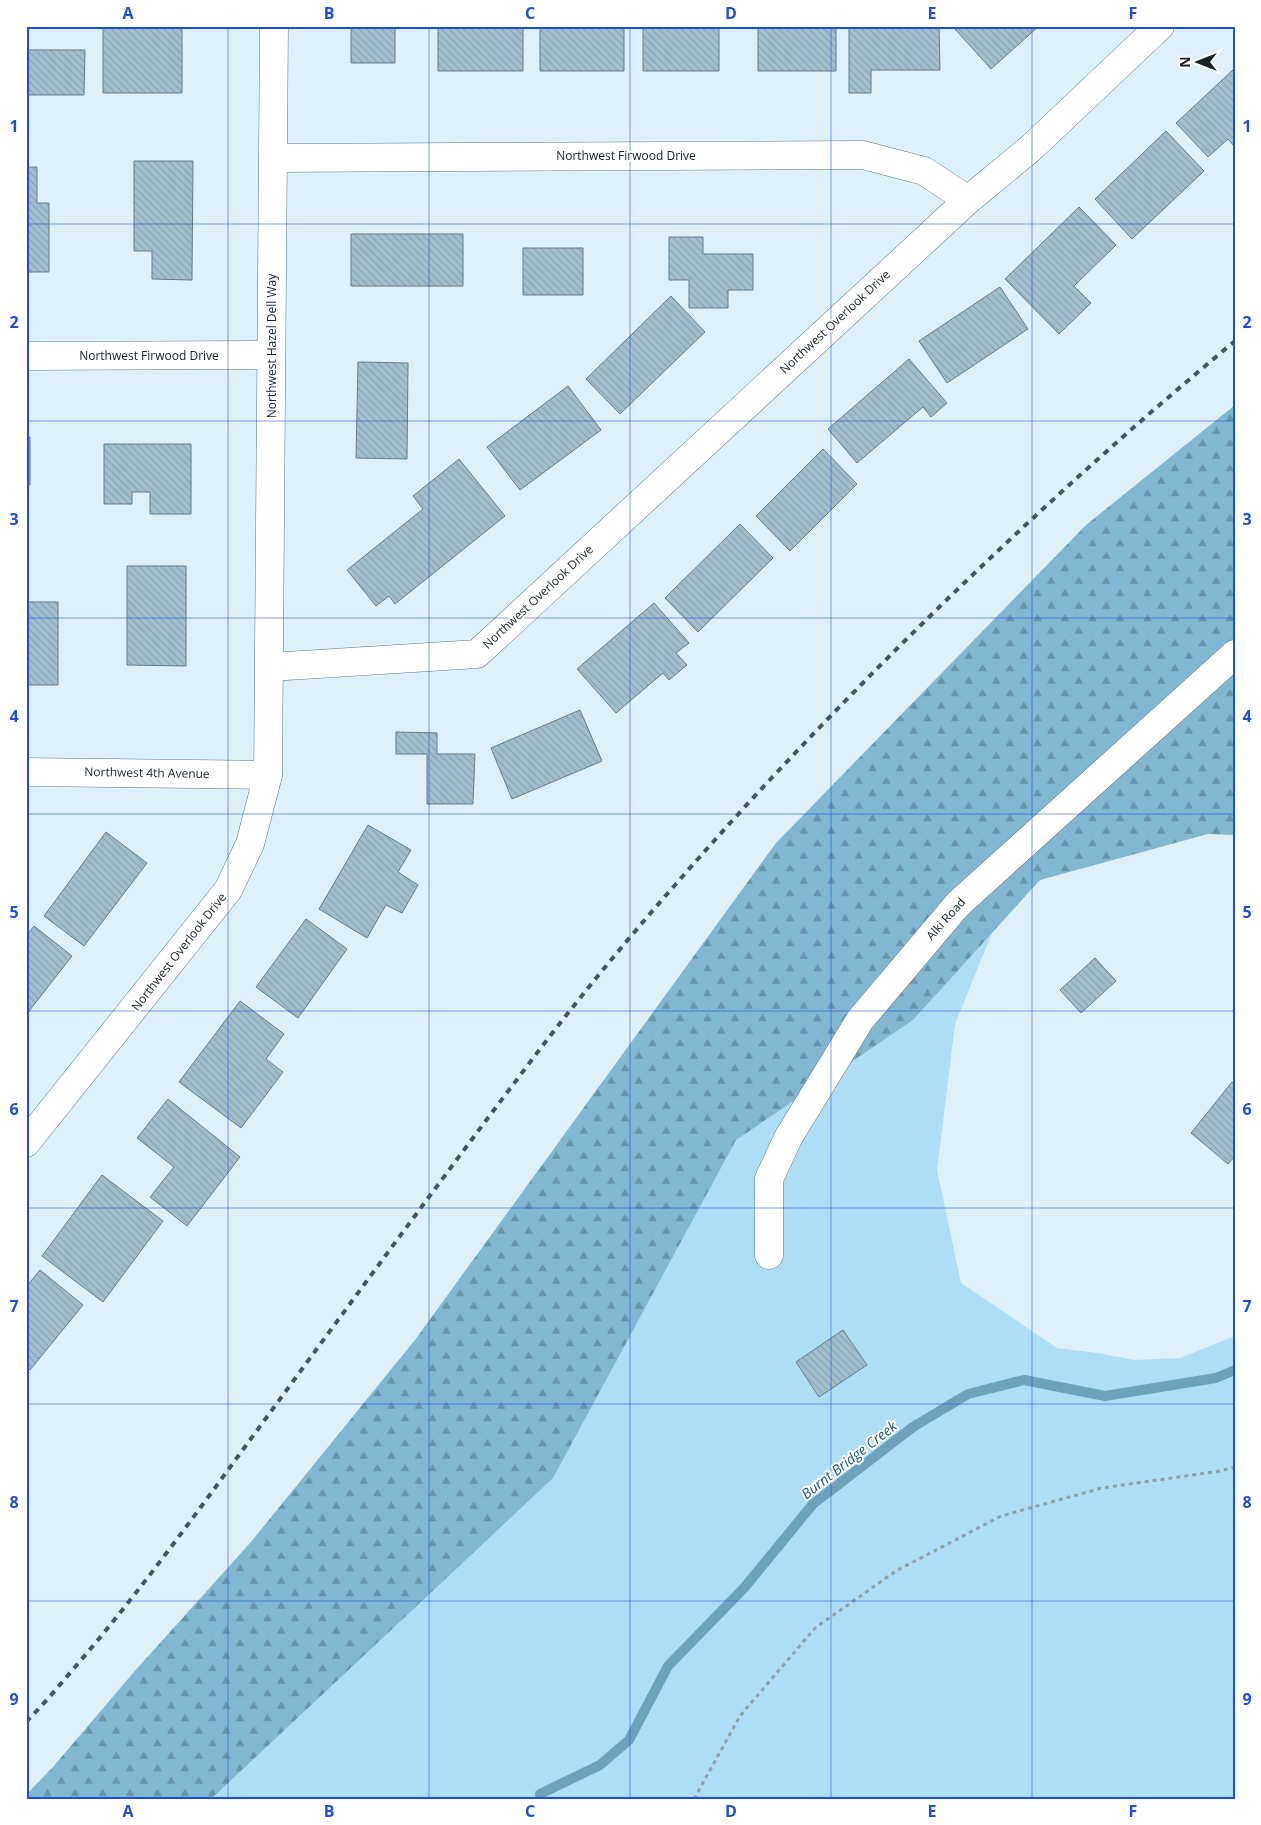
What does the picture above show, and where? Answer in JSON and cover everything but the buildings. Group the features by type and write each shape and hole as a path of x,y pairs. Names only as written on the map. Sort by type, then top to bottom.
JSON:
{"street":[{"name":"Northwest Hazel Dell Way","path":"270,667 274,26"},
{"name":"Northwest Overlook Drive","path":"26,1143 228,890 250,844 268,775 270,667 477,654 968,200 1030,148 1160,26"},
{"name":"Northwest Firwood Drive","path":"274,158 863,155 924,171 968,200"},
{"name":"Northwest Firwood Drive","path":"26,356 271,355"},
{"name":"Alki Road","path":"770,1255 770,1179 788,1138 860,1020 958,904 1235,654"},
{"name":"Northwest 4th Avenue","path":"26,772 268,775"}],"path":[{"path":"694,1799 740,1716 815,1628 896,1571 1001,1516 1102,1488 1220,1471 1235,1467"}],"shaded area":[{"path":"776,843 992,933 955,1024 937,1170 961,1283 1057,1348 1135,1360 1180,1358 1235,1336 1235,1799 26,1799 26,1795 53,1767 134,1672 251,1542 415,1340"}],"green space":[{"path":"1235,405 1235,835 1208,834 1040,880 913,1020 736,1140 553,1478 211,1799 26,1799 26,1795 53,1767 134,1672 251,1542 415,1340 776,843 1086,525"}],"waterway":[{"name":"Burnt Bridge Creek","path":"541,1799 540,1794 600,1765 629,1740 668,1666 744,1588 813,1504 913,1427 968,1394 1024,1380 1105,1396 1216,1378 1235,1370"}],"railway":[{"path":"26,1722 50,1697 146,1580 537,1053 588,988 669,892 809,738 926,620 1047,505 1235,341"}]}
